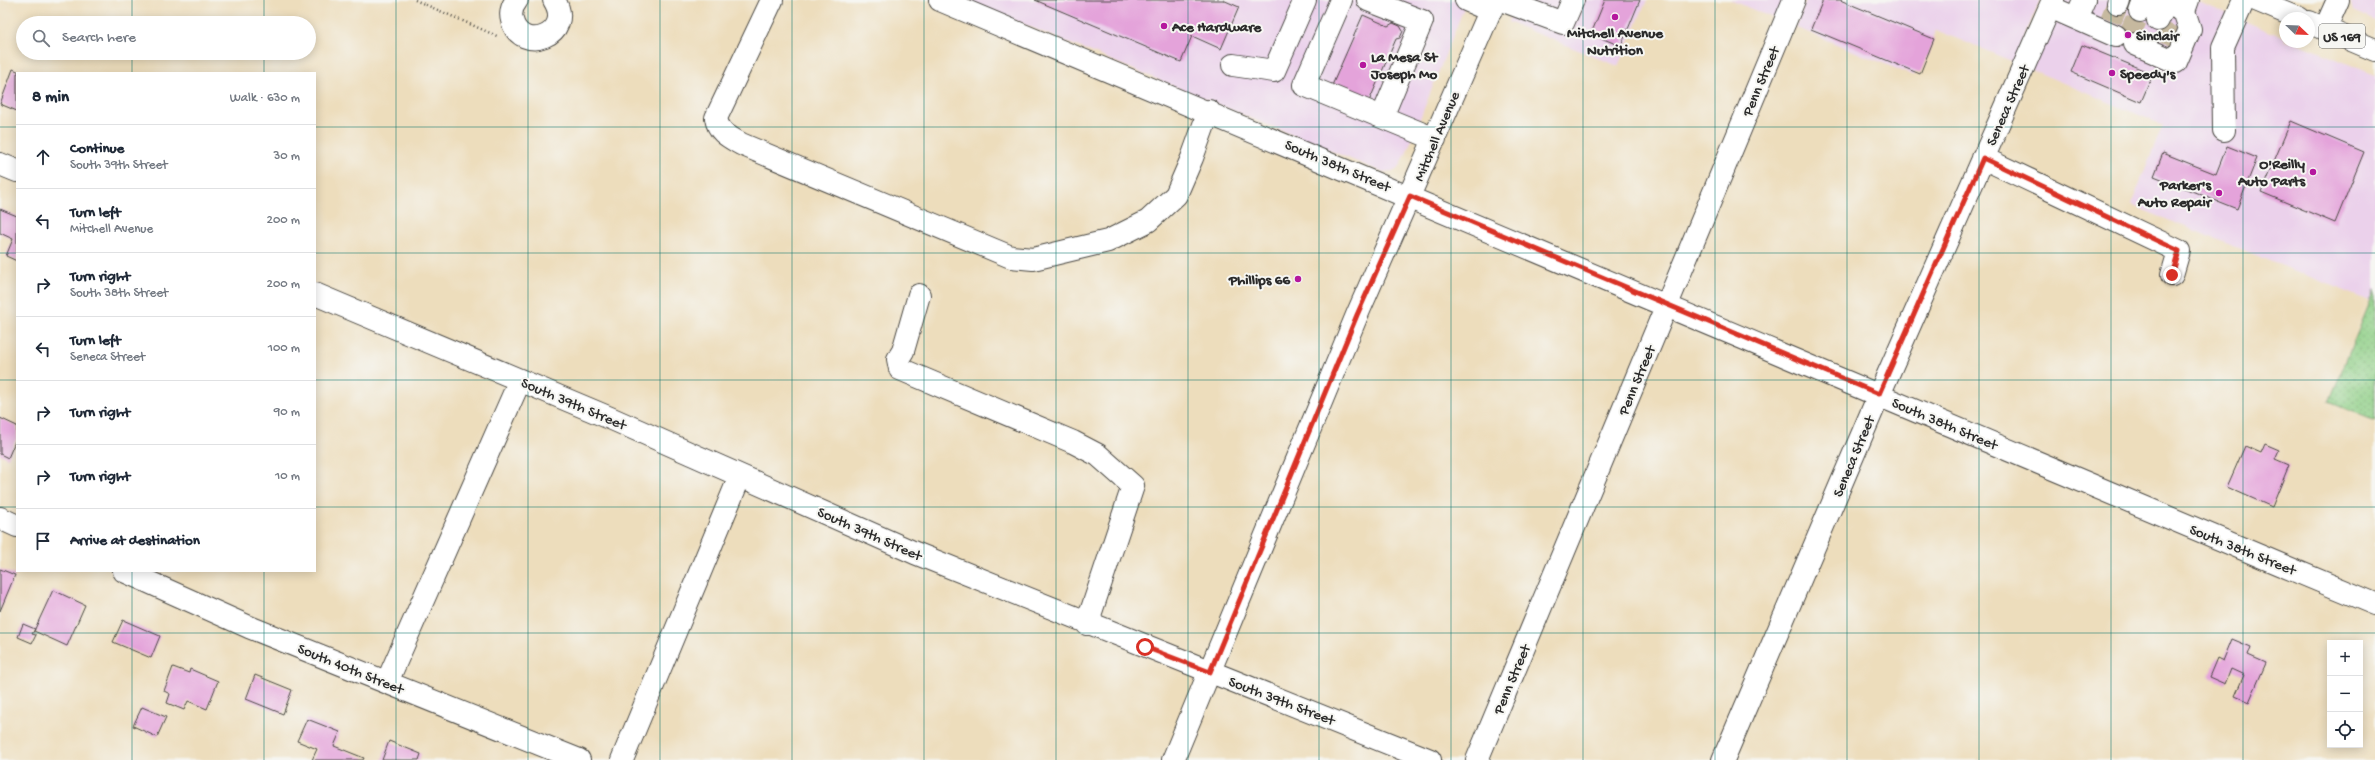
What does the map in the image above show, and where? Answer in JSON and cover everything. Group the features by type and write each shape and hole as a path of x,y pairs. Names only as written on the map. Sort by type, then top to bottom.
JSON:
{"street":[{"path":"517,0 511,15 513,25 520,34 531,39 543,38 554,31 559,20 559,8 554,0"},
{"path":"772,0 716,118 717,126 726,135 741,144 1011,257 1033,259 1108,242 1148,221 1176,195 1192,158 1208,111"},
{"name":"South 38th Street","path":"940,0 1410,196 1879,394 2103,491 2375,604"},
{"path":"1233,65 1274,71 1305,0"},
{"path":"1341,0 1304,85 1435,139"},
{"path":"1368,0 1422,21 1382,117"},
{"path":"1466,0 1496,4 1563,24 1573,0"},
{"name":"Penn Street","path":"1477,760 1794,0"},
{"path":"2224,130 2223,47 2244,0"},
{"name":"US 169","path":"2256,0 2285,12"},
{"path":"2317,26 2338,0"},
{"path":"2051,3 2138,20"},
{"name":"Seneca Street","path":"1723,760 1879,394 2051,3"},
{"name":"Mitchell Avenue","path":"1173,760 1357,315 1496,4"},
{"name":"US 169","path":"2317,26 2375,50"},
{"path":"1983,158 2179,251 2172,275"},
{"path":"0,164 16,171"},
{"name":"South 39th Street","path":"316,294 520,380 915,553 1088,624 1430,760"},
{"path":"919,295 903,351 898,360 900,369 1073,442 1098,455 1133,486 1088,624"},
{"path":"387,682 520,380"},
{"path":"622,760 740,476"},
{"path":"0,518 16,526"},
{"name":"South 40th Street","path":"133,573 249,626 579,760"}],"path":[{"path":"415,0 506,39 520,34"}],"shaded area":[{"path":"965,0 1467,0 1406,154 1400,166 1393,171 1382,172"},
{"path":"1517,0 1647,0 1618,66 1508,22"},
{"path":"1730,0 1787,0 1778,20"},
{"path":"1806,0 2040,0 2014,62 1936,30 1914,76 1795,27"},
{"path":"2060,0 2194,0 2279,35 2279,48 2310,48 2375,75 2375,290 2370,301 2131,205 2163,125 2030,69"},
{"path":"2350,0 2375,0 2375,21 2353,11"}],"green space":[{"path":"2375,290 2375,421 2329,402"}],"building":[{"name":"Ace Hardware","path":"1035,0 1223,0 1239,7 1221,49 1192,36 1181,62"},
{"name":"Mitchell Avenue Nutrition","path":"1605,0 1640,0 1621,46 1591,34"},
{"path":"1823,0 1840,0 1934,39 1920,74 1811,29"},
{"name":"La Mesa St Joseph Mo","path":"1363,15 1388,26 1393,23 1400,26 1403,31 1400,38 1396,39 1367,106 1330,90"},
{"name":"Speedy's","path":"2082,45 2153,74 2141,102 2071,72"},
{"path":"13,69 20,72 16,72 16,111 0,104"},
{"name":"O'Reilly Auto Parts","path":"2291,121 2364,152 2335,223 2261,192"},
{"name":"Parker's Auto Repair","path":"2227,146 2257,158 2237,209 2154,176 2163,153 2216,174"},
{"path":"0,209 16,216 16,261 6,256 13,239 0,233"},
{"path":"0,418 16,426 16,439 8,458 0,454"},
{"path":"2265,444 2279,450 2275,459 2289,465 2272,507 2227,487 2245,446 2261,453"},
{"path":"0,569 15,575 0,611"},
{"path":"53,590 85,605 67,646 34,631"},
{"path":"123,620 160,636 151,658 113,642"},
{"path":"23,624 35,629 32,634 36,635 32,643 18,637"},
{"path":"2232,639 2251,647 2248,655 2266,663 2249,702 2235,696 2244,675 2231,669 2225,684 2209,677 2217,658 2223,661"},
{"path":"173,667 189,673 190,669 218,681 207,709 188,701 184,710 167,703 170,694 164,691"},
{"path":"255,675 292,690 283,714 246,699"},
{"path":"142,707 166,717 157,737 133,726"},
{"path":"307,719 340,732 334,746 364,758 363,760 312,760 317,749 297,741"},
{"path":"389,741 421,754 419,760 382,760"}],"tunnel":[{"path":"2111,20 2118,3"},
{"path":"2127,40 2140,11"},
{"path":"2165,43 2172,25"}],"place":[{"name":"Mitchell Avenue Nutrition","path":"1615,17"},
{"name":"Ace Hardware","path":"1164,26"},
{"name":"Sinclair","path":"2128,35"},
{"name":"La Mesa St Joseph Mo","path":"1363,65"},
{"name":"Speedy's","path":"2112,73"},
{"name":"O'Reilly Auto Parts","path":"2313,172"},
{"name":"Parker's Auto Repair","path":"2219,193"},
{"name":"Phillips 66","path":"1298,279"}],"route":[{"path":"1145,647 1210,672 1357,315 1410,196 1879,394 1983,158 2179,251 2172,275"}]}
